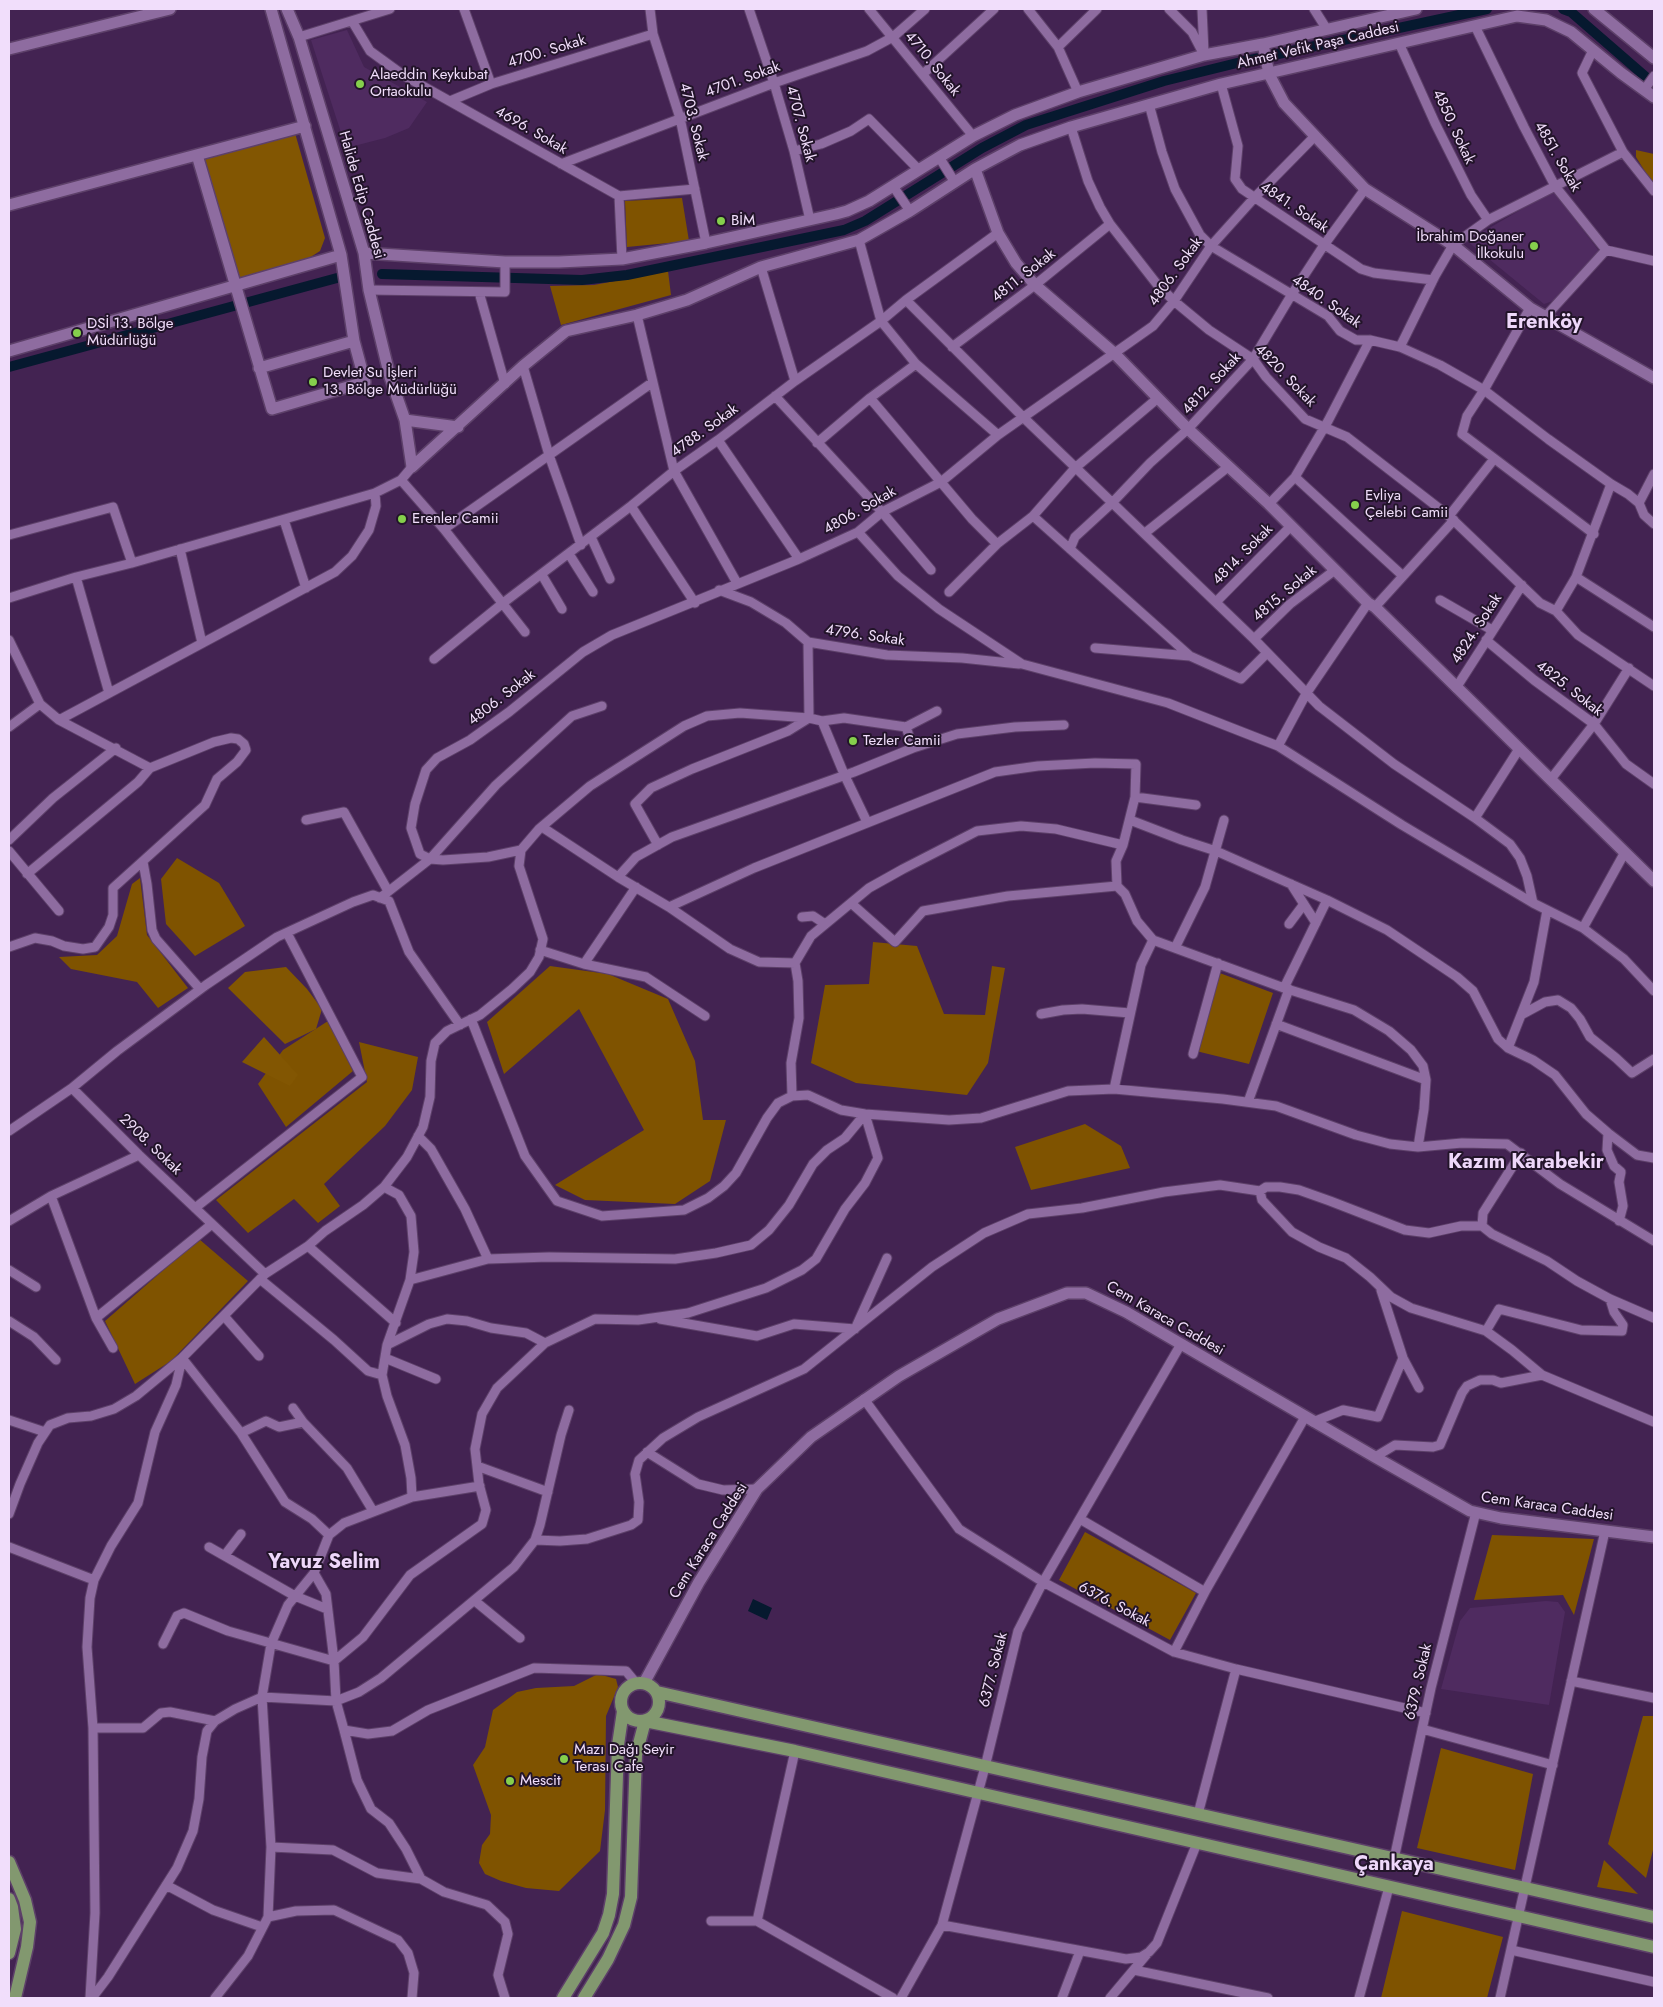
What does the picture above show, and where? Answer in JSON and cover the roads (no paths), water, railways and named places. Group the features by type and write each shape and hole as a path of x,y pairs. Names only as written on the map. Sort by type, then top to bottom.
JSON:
{"main road":[{"path":"563,1998 603,1933 609,1915 613,1894 618,1745 623,1712 622,1694 628,1687 640,1683 651,1686 657,1692 1654,1917"},
{"path":"584,1998 608,1959 624,1925 631,1897 636,1755 645,1721 653,1717 658,1709 657,1692"},
{"path":"623,1712 630,1719 640,1722 645,1721 795,1751 1654,1947"},
{"path":"9,1862 25,1900 30,1922 27,1947 15,1998"},
{"path":"9,1899 15,1930 9,1953"}],"street":[{"path":"9,49 170,9"},
{"path":"197,155 272,409 365,382 354,341 341,255 271,9"},
{"name":"Halide Edip Caddesi","path":"287,9 299,37 364,254 369,290 390,377 405,420 412,467"},
{"path":"299,37 390,9"},
{"path":"464,9 490,84"},
{"name":"4703. Sokak","path":"650,9 653,34 680,118 706,243"},
{"name":"4707. Sokak","path":"749,9 794,151 810,220"},
{"name":"4710. Sokak","path":"869,9 973,136"},
{"name":"4701. Sokak","path":"561,164 774,83 867,51 893,38 925,9"},
{"path":"922,74 994,9"},
{"path":"1028,9 1058,47 1078,92"},
{"path":"1058,47 1097,9"},
{"path":"1169,9 1192,32 1204,55"},
{"path":"1202,9 1204,55"},
{"path":"1314,9 1326,28"},
{"path":"364,254 506,262 622,259 810,220 847,211 896,190 919,170 942,160 973,136 1015,115 1078,92 1204,55 1263,46 1394,11 1416,9"},
{"path":"1594,9 1654,58"},
{"name":"Ahmet Vefik Paşa Caddesi","path":"412,467 458,428 523,366 566,331 637,315 687,300 761,267 859,240 952,178 976,169 1020,145 1071,127 1268,72 1517,16 1546,20 1571,32 1593,50 1651,85"},
{"name":"4696. Sokak","path":"352,21 370,51 402,75 619,196"},
{"name":"4851. Sokak","path":"1475,26 1555,186 1606,250"},
{"name":"4700. Sokak","path":"450,101 490,84 653,34"},
{"name":"4850. Sokak","path":"1400,43 1435,123 1471,195 1488,220"},
{"path":"1263,46 1268,72 1284,103 1365,189 1453,245 1530,308 1654,378"},
{"path":"1593,50 1582,73 1622,152 1654,191"},
{"name":"4841. Sokak","path":"1221,84 1238,146 1235,179 1242,189 1361,269 1374,273 1433,280"},
{"name":"4840. Sokak","path":"1149,104 1162,152 1175,189 1200,235 1211,246 1328,316 1340,331 1356,340 1370,340 1400,347 1440,365 1484,390 1498,403 1639,503 1644,515 1654,524"},
{"path":"794,151 821,144 851,131 869,119 919,170"},
{"path":"9,205 305,126"},
{"name":"4820. Sokak","path":"1071,127 1088,181 1110,224 1156,283 1174,301 1209,330 1253,359 1266,377 1305,419 1347,436 1451,518 1540,602 1556,611 1578,635 1654,686"},
{"name":"4806. Sokak","path":"430,860 420,854 411,828 415,804 426,770 437,758 470,740 583,652 612,635 695,603 719,590 799,559 858,532 882,512 941,482 998,436 1153,326 1174,301 1211,246 1255,197 1315,136"},
{"path":"1400,347 1433,280 1453,245 1488,220 1622,152"},
{"path":"942,160 952,178"},
{"path":"976,169 998,233 1016,263 1035,285 1114,354 1188,429 1269,504 1290,527 1654,881"},
{"path":"622,259 619,196 695,189"},
{"name":"4812. Sokak","path":"1070,549 1075,537 1112,503 1150,463 1188,429 1253,359 1324,244 1365,189"},
{"path":"896,190 907,207"},
{"name":"4811. Sokak","path":"952,348 1035,285 1110,224"},
{"name":"4788. Sokak","path":"434,659 503,603 581,545 674,471 795,381 881,321 906,300 998,233"},
{"path":"859,240 881,321 916,364 998,436"},
{"path":"1544,317 1606,250 1654,261"},
{"path":"9,352 341,255"},
{"path":"369,290 479,292 508,295 505,278 506,262"},
{"path":"761,267 795,381"},
{"path":"479,292 505,384"},
{"path":"906,300 952,348 1075,468 1254,639 1319,706 1394,764 1475,818 1510,844 1520,858 1527,876 1533,903"},
{"path":"1530,308 1484,390 1467,416 1462,434 1594,534"},
{"path":"637,315 674,471 737,583"},
{"path":"1269,504 1295,476 1324,427 1370,340"},
{"path":"259,368 354,341"},
{"path":"816,443 870,398 916,364"},
{"path":"523,366 549,455 581,545"},
{"path":"444,529 653,382"},
{"path":"775,396 816,443 882,512 931,570"},
{"path":"870,398 972,519 998,544"},
{"path":"948,592 998,544 1033,516 1075,468 1158,398"},
{"path":"405,420 458,428"},
{"path":"718,440 799,559"},
{"path":"1278,746 1306,694 1371,605 1403,576 1451,518 1494,459"},
{"path":"9,598 76,577 132,563 374,494 401,480 412,467"},
{"path":"1145,533 1228,467"},
{"path":"1639,503 1654,474"},
{"path":"1295,476 1403,576"},
{"path":"401,480 444,529 525,632"},
{"path":"1556,611 1576,577 1594,534 1611,484"},
{"path":"59,720 335,572 352,556 370,530 376,506 374,494"},
{"path":"631,506 695,603"},
{"path":"9,535 113,507 132,563"},
{"path":"1033,516 1190,656 1241,679 1267,653"},
{"path":"284,520 306,588"},
{"name":"4814. Sokak","path":"1216,602 1290,527"},
{"path":"858,532 898,576 939,609 1022,664 1168,703 1278,746 1402,825 1533,903 1583,928 1624,959 1654,991"},
{"path":"591,537 610,579"},
{"path":"180,549 202,643"},
{"path":"569,554 593,592"},
{"name":"4815. Sokak","path":"1254,639 1290,604 1334,570"},
{"path":"542,575 562,609"},
{"path":"76,577 109,693"},
{"path":"1576,577 1654,627"},
{"name":"4824. Sokak","path":"1456,688 1522,584"},
{"name":"4796. Sokak","path":"719,590 751,602 786,623 808,642 887,655 962,658 1022,664"},
{"path":"1440,600 1492,630"},
{"path":"9,640 40,704 59,720 116,748 150,768"},
{"name":"4825. Sokak","path":"1486,640 1534,680 1594,724 1626,764 1654,784"},
{"path":"808,642 809,718"},
{"path":"1095,648 1190,656"},
{"path":"1551,779 1594,724 1629,668"},
{"path":"9,727 40,704"},
{"path":"380,898 430,860 496,785 572,716 602,706"},
{"path":"9,1514 13,1491 38,1443 50,1425 68,1418 91,1416 114,1410 136,1396 182,1358 263,1277 308,1246 384,1187 407,1157 423,1127 430,1097 431,1061 435,1042 446,1031 471,1020 512,990 530,972 539,958 543,939 519,866 521,850 542,827 590,786 684,726 707,716 740,713 809,718 822,721 844,718 906,727 938,712"},
{"path":"658,845 635,804 651,788 692,769 788,731 809,718"},
{"path":"822,721 867,822"},
{"path":"618,877 636,857 672,837 854,772 913,748 957,734 1015,727 1064,725"},
{"path":"906,727 913,748"},
{"path":"9,947 35,938 83,949 95,947 109,927 113,915 113,888 205,805 217,780 237,762 246,750 244,744 238,739 231,738 214,742 150,768 138,782 27,874"},
{"path":"9,840 53,798 116,748"},
{"path":"1475,818 1519,749"},
{"path":"669,907 754,868 995,772 1038,766 1095,763 1136,764 1135,797 1123,846 1116,861 1117,886 1125,894 1138,921 1153,940 1354,1010 1389,1031 1411,1050 1422,1066 1426,1080 1418,1147"},
{"path":"1135,797 1196,805"},
{"path":"306,820 344,812 388,891"},
{"path":"1130,820 1182,840 1216,850 1327,900 1387,930 1457,977 1473,991 1498,1039 1508,1048 1533,1060 1555,1075 1586,1114 1637,1155 1654,1158"},
{"path":"1175,948 1205,887 1224,820"},
{"path":"792,1096 791,1063 798,1018 796,963 811,936 869,888 977,832 1021,826 1056,830 1123,846"},
{"path":"542,827 618,877 669,907 730,949 759,962 796,963"},
{"path":"430,860 488,857 521,850"},
{"path":"9,851 59,911"},
{"path":"1583,928 1625,852"},
{"path":"143,862 152,930 156,939 200,989"},
{"path":"1291,884 1316,923"},
{"path":"850,903 895,942 923,911 1008,896 1117,886"},
{"path":"584,964 636,887"},
{"path":"9,1131 72,1088 200,989 277,938 353,902 373,895 389,901 410,952 460,1025"},
{"path":"1248,1102 1287,988 1327,900"},
{"path":"1289,924 1304,904"},
{"path":"1508,1048 1534,982 1547,910"},
{"path":"802,917 813,916 825,924"},
{"path":"195,1208 362,1077 287,933"},
{"path":"1114,1089 1141,965 1153,940"},
{"path":"540,950 584,964 646,977 705,1016"},
{"path":"1192,1054 1218,964"},
{"path":"1521,1016 1545,1002 1558,1000 1572,1008 1590,1037 1632,1073 1654,1059"},
{"path":"1041,1014 1082,1009 1130,1013"},
{"path":"471,1020 525,1156 557,1201 602,1216 684,1210 708,1198 724,1186 736,1173 767,1118 778,1103 792,1096 808,1095 841,1110 865,1114 948,1120 981,1118 1068,1090 1114,1089 1276,1106 1356,1135 1390,1144 1418,1147 1462,1143 1507,1144 1560,1184 1654,1241"},
{"path":"1276,1024 1426,1080"},
{"name":"2908. Sokak","path":"72,1088 212,1224 263,1277 368,1371 382,1375"},
{"path":"410,1280 488,1259 554,1257 675,1259 716,1253 750,1245 769,1230 789,1205 813,1164 827,1150 845,1138 865,1114"},
{"path":"334,1661 363,1637 410,1575 482,1524 486,1510 480,1486 475,1449 482,1414 497,1388 545,1342 595,1319 638,1320 688,1313 766,1288 802,1270 816,1258 845,1209 865,1183 878,1158 865,1114"},
{"path":"1608,1133 1607,1150 1614,1166 1621,1172 1618,1182 1623,1206 1619,1221"},
{"path":"418,1136 432,1149 465,1209 488,1259"},
{"path":"1482,1226 1483,1213 1521,1153"},
{"path":"9,1220 51,1196 139,1155"},
{"path":"535,1540 560,1542 587,1539 611,1533 631,1525 638,1520 635,1474 639,1460 663,1438 698,1418 804,1369 939,1262 984,1233 1028,1214 1082,1208 1164,1192 1220,1185 1260,1191 1266,1187 1299,1190 1405,1230 1429,1233 1461,1226 1482,1226 1492,1234 1548,1261 1610,1300 1654,1318"},
{"path":"384,1187 398,1195 411,1216 414,1252 410,1280 387,1345 382,1375 387,1396 405,1445 412,1478 412,1497"},
{"path":"1260,1191 1262,1200 1292,1232 1319,1247 1346,1258 1391,1297 1411,1308 1486,1331 1542,1375 1654,1422"},
{"path":"51,1196 96,1318 113,1348"},
{"path":"96,1318 212,1224"},
{"path":"308,1246 396,1323"},
{"path":"855,1329 887,1258"},
{"path":"9,1270 36,1287"},
{"path":"1380,1287 1403,1358 1419,1388"},
{"name":"Cem Karaca Caddesi","path":"640,1683 699,1582 757,1489 811,1437 899,1376 998,1319 1067,1293 1086,1293 1126,1312 1375,1458 1470,1511 1501,1518 1654,1537"},
{"path":"1486,1331 1499,1309 1581,1330 1622,1331 1623,1325 1614,1312 1610,1300"},
{"path":"224,1316 258,1356"},
{"path":"652,1318 757,1336 794,1324 855,1329"},
{"path":"387,1345 429,1324 447,1319 467,1321 491,1328 526,1333 545,1342"},
{"path":"9,1321 34,1337 56,1360"},
{"name":"6377. Sokak","path":"901,1998 942,1925 985,1767 1018,1631 1043,1582 1181,1344"},
{"path":"182,1358 241,1433 285,1502 312,1519 330,1535"},
{"path":"91,1998 95,1913 93,1728 87,1647 90,1598 94,1580 111,1546 138,1503 155,1432 176,1384 182,1358"},
{"path":"385,1358 436,1379"},
{"path":"1174,1652 1205,1592 1309,1419 1343,1410 1378,1417 1403,1358"},
{"path":"1375,1458 1395,1445 1433,1447 1440,1445 1462,1393 1467,1386 1480,1380 1493,1380 1501,1383 1542,1375"},
{"name":"6376. Sokak","path":"864,1399 959,1530 1043,1582 1174,1652 1236,1669 1426,1713"},
{"path":"293,1408 303,1422 347,1468 373,1511"},
{"path":"91,1998 108,1977 177,1868 193,1831 199,1799 202,1756 207,1731 215,1721 262,1697 336,1701 359,1692 381,1678 514,1568 535,1540 569,1410"},
{"path":"9,1420 45,1432"},
{"path":"241,1433 266,1421 279,1427 303,1422"},
{"path":"647,1452 698,1484 723,1490 757,1489"},
{"path":"477,1466 548,1492"},
{"path":"215,1998 248,1956 268,1917 271,1847 262,1697 271,1644 288,1604 314,1573 330,1535 344,1522 412,1497 480,1486"},
{"name":"6379. Sokak","path":"1394,1859 1422,1729 1476,1512"},
{"path":"1080,1519 1205,1592"},
{"path":"1500,1998 1526,1888 1604,1530"},
{"path":"225,1555 241,1534"},
{"path":"9,1547 94,1580"},
{"path":"209,1547 295,1596 327,1609"},
{"path":"314,1573 326,1594 334,1661 336,1701 357,1780 371,1809 389,1823 406,1849 421,1879"},
{"path":"474,1601 520,1638"},
{"path":"163,1644 177,1616 184,1613 228,1631 334,1661"},
{"path":"344,1730 368,1734 392,1730 428,1710 534,1668 626,1671 640,1683"},
{"path":"1198,1814 1236,1669"},
{"path":"1571,1681 1654,1698"},
{"path":"93,1728 143,1728 161,1713 170,1712 215,1721"},
{"path":"1422,1729 1553,1765"},
{"path":"758,1921 795,1751"},
{"path":"1110,1998 1157,1943 1197,1843"},
{"path":"271,1847 333,1850 377,1873 421,1879 444,1892 487,1905 505,1922 508,1934 498,1975 505,1998"},
{"path":"166,1885 213,1910 262,1927"},
{"path":"1359,1998 1389,1887"},
{"path":"268,1917 296,1911 334,1910 398,1940 408,1953 414,1973 412,1998"},
{"path":"711,1921 758,1921 893,1998"},
{"path":"942,1925 1126,1959 1141,1957 1149,1952"},
{"path":"1511,1950 1654,1982"},
{"path":"1062,1998 1080,1951"},
{"path":"1134,1970 1268,1998"}],"water":[{"path":"753,1599 772,1608 767,1620 748,1611"}],"waterway":[{"path":"382,274 582,280 627,275 844,230 865,221 982,148 1026,125 1164,81 1241,62 1487,9"},
{"path":"1563,9 1571,12 1654,84"},
{"path":"9,367 337,278"}],"place":[{"name":"Alaeddin Keykubat Ortaokulu","path":"360,84"},
{"name":"BİM","path":"721,221"},
{"name":"İbrahim Doğaner İlkokulu","path":"1534,246"},
{"name":"DSİ 13. Bölge Müdürlüğü","path":"77,333"},
{"name":"Devlet Su İşleri 13. Bölge Müdürlüğü","path":"313,382"},
{"name":"Evliya Çelebi Camii","path":"1355,505"},
{"name":"Erenler Camii","path":"402,519"},
{"name":"Tezler Camii","path":"853,741"},
{"name":"Mazı Dağı Seyir Terası Cafe","path":"564,1759"},
{"name":"Mescit","path":"510,1781"}],"district":[{"name":"Erenköy","path":"1544,323"},
{"name":"Kazım Karabekir","path":"1526,1163"},
{"name":"Yavuz Selim","path":"324,1563"},
{"name":"Çankaya","path":"1394,1865"}]}
